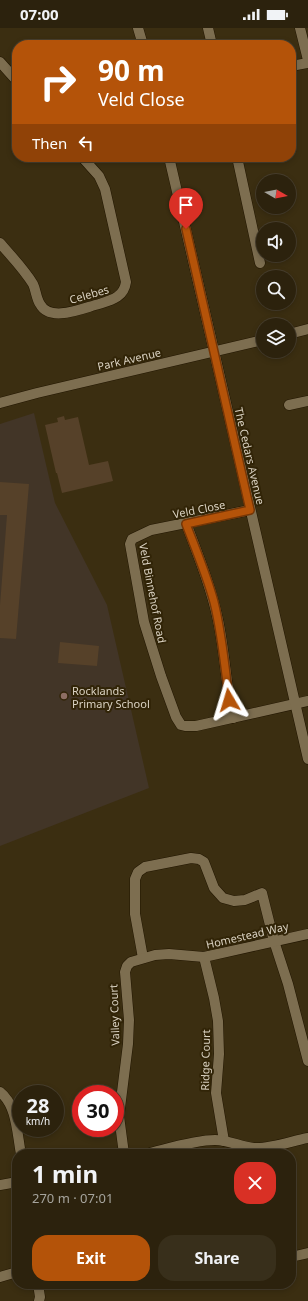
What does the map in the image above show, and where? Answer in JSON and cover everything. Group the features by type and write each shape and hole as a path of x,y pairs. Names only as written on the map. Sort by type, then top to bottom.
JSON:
{"street":[{"path":"138,28 142,40"},
{"path":"208,28 211,40"},
{"path":"296,65 308,62 300,28"},
{"path":"0,62 12,75"},
{"name":"Celebes","path":"0,243 34,285 39,304 49,313 60,314 118,298 125,286 125,279 105,189 99,176 86,162"},
{"name":"The Cedars Avenue","path":"170,162 308,759"},
{"path":"238,162 260,263"},
{"path":"296,332 308,329"},
{"name":"Park Avenue","path":"0,403 256,342"},
{"path":"289,405 308,401"},
{"name":"Veld Close","path":"151,530 250,510"},
{"path":"186,524 214,601 224,652 229,700 233,718 308,701"},
{"name":"Veld Binnehof Road","path":"151,530 132,539 130,544 144,622 176,717 181,725 185,726 196,726 233,718"},
{"path":"143,958 135,914 135,880 138,872 145,867 191,858 199,858 204,862 214,888 223,898 234,901 245,900 260,893 262,894 308,1061"},
{"name":"Homestead Way","path":"143,958 169,954 204,957 308,934"},
{"name":"Ridge Court","path":"204,957 218,1021 219,1054 216,1093 224,1141"},
{"name":"Valley Court","path":"123,1149 119,1116 128,1044 129,1020 125,972 127,966 131,962 143,958"},
{"path":"0,1092 7,1099 12,1108 20,1149"},
{"path":"260,1149 308,1138"},
{"path":"181,1149 200,1142 214,1140 224,1141 248,1149"},
{"path":"0,1185 12,1183"},
{"path":"296,1256 308,1253"},
{"path":"0,1277 12,1273"},
{"path":"39,1289 39,1301"}],"shaded area":[{"name":"Rocklands Primary School","path":"34,413 55,503 107,605 149,788 0,846 0,424"}],"building":[{"path":"64,416 65,420 78,417 89,465 108,461 113,481 62,493 45,425 58,422 57,418"},
{"path":"0,482 29,484 16,639 0,638 0,605 7,515 0,515"},
{"path":"60,642 99,646 97,666 58,663"}],"place":[{"name":"Rocklands Primary School","path":"64,696"}],"route":[{"path":"186,229 250,510 186,524 214,601 224,652 229,700"}]}
